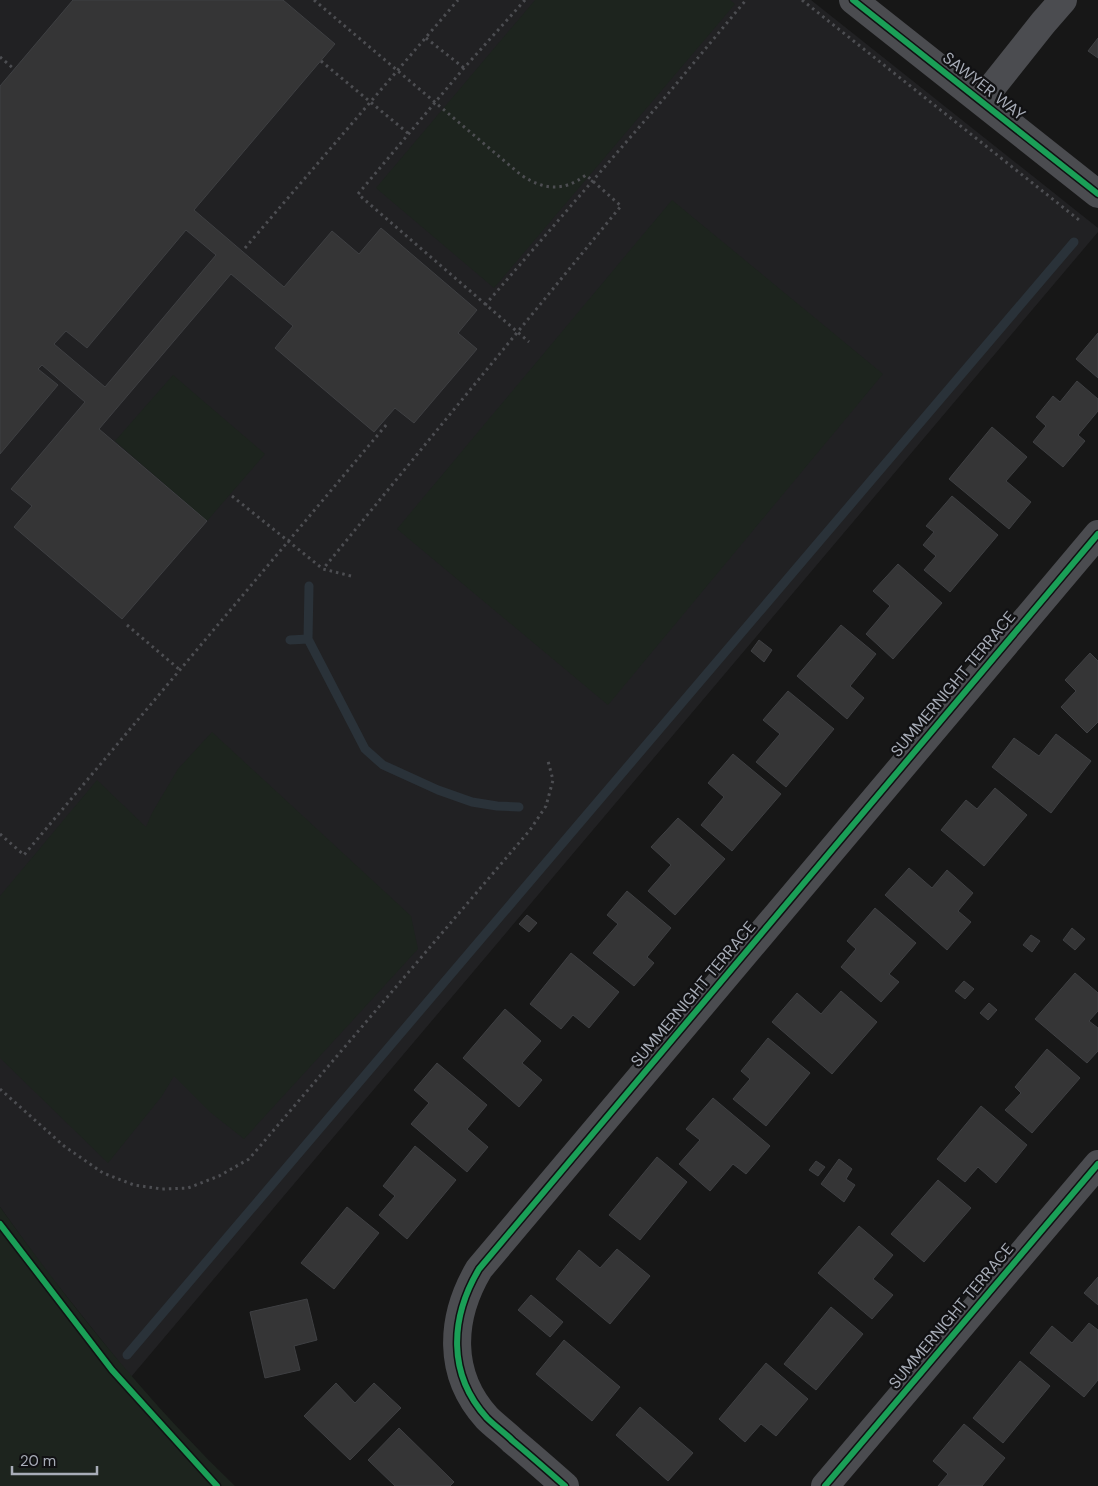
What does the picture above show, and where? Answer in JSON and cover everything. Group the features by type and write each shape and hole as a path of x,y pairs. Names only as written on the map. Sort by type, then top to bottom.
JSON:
{"street":[{"name":"SAWYER WAY","path":"853,0 1098,194"},
{"path":"981,101 1043,22 1063,0"},
{"name":"SUMMERNIGHT TERRACE","path":"566,1486 487,1418 472,1398 461,1369 456,1327 469,1285 479,1269 1098,534"},
{"name":"SUMMERNIGHT TERRACE","path":"825,1486 1098,1164"}],"path":[{"path":"314,0 521,175 533,183 544,186 566,186 577,182 586,175 622,206 322,569"},
{"path":"245,248 458,0"},
{"path":"525,0 464,68 358,194 529,342"},
{"path":"485,304 667,96 746,0"},
{"path":"802,0 1079,220"},
{"path":"426,38 464,68"},
{"path":"0,57 14,69"},
{"path":"321,60 409,134"},
{"path":"0,834 24,855 387,424"},
{"path":"232,496 322,569 350,576"},
{"path":"127,625 180,670"},
{"path":"0,1089 72,1152 103,1173 134,1185 162,1189 188,1188 219,1176 249,1159 530,830 546,806 553,780 548,761"}],"shaded area":[{"path":"0,0 811,0 1098,228 1098,232 131,1377 43,1267 0,1207"},
{"path":"535,0 730,0 735,4 494,288 376,188"},
{"path":"672,200 883,374 608,705 397,529"},
{"path":"173,375 265,454 207,521 115,441"},
{"path":"212,732 411,916 418,949 244,1139 210,1112 174,1076 162,1096 108,1163 0,1058 0,896 97,780 146,827 152,813 178,769"},
{"path":"0,1207 111,1352 171,1420 235,1486 0,1486"}],"building":[{"path":"73,0 283,0 335,44 194,210 284,287 332,231 359,254 381,228 477,310 458,333 477,349 414,423 395,408 374,432 275,348 293,326 231,274 99,429 207,521 122,619 14,527 32,506 11,489 85,402 42,365 38,369 58,385 0,454 0,86","holes":["186,230 216,255 105,387 54,344 66,331 87,348"]},
{"path":"1098,38 1098,58 1088,51"},
{"path":"1098,333 1098,378 1076,359"},
{"path":"1077,381 1098,399 1098,411 1078,435 1085,441 1063,467 1033,442 1046,426 1036,417 1053,396 1060,402"},
{"path":"992,427 1027,457 1006,481 1031,502 1009,529 949,479"},
{"path":"952,496 998,535 950,592 924,570 936,556 923,545 934,532 926,526"},
{"path":"898,564 942,603 893,659 866,634 890,606 873,591"},
{"path":"841,625 876,654 850,686 864,698 847,719 797,676"},
{"path":"759,640 772,650 764,662 751,651"},
{"path":"1090,653 1098,661 1098,722 1087,733 1061,707 1076,691 1065,680"},
{"path":"788,691 834,729 786,787 756,762 780,734 763,720"},
{"path":"1056,734 1091,761 1051,813 992,767 1014,738 1039,756"},
{"path":"733,754 781,794 732,851 701,825 724,797 708,783"},
{"path":"995,788 1027,815 984,866 941,830 966,800 977,809"},
{"path":"678,818 725,859 675,915 648,891 671,865 651,847"},
{"path":"909,868 932,888 947,870 973,893 958,911 971,922 947,950 885,895"},
{"path":"627,891 671,928 647,957 654,963 634,986 593,953 618,924 607,915"},
{"path":"875,908 916,943 889,974 899,982 881,1002 841,967 856,949 847,941"},
{"path":"527,915 537,923 529,932 519,924"},
{"path":"1072,928 1085,939 1075,950 1063,940"},
{"path":"1031,935 1040,941 1032,952 1023,945"},
{"path":"571,953 619,992 589,1028 573,1015 561,1029 530,1004"},
{"path":"1075,973 1098,993 1098,1011 1089,1021 1098,1028 1098,1051 1087,1063 1035,1019"},
{"path":"964,981 974,989 965,999 955,991"},
{"path":"841,991 877,1022 832,1074 772,1022 797,993 821,1014"},
{"path":"989,1003 997,1010 988,1020 980,1013"},
{"path":"505,1009 541,1041 522,1063 542,1080 519,1107 463,1058"},
{"path":"768,1038 810,1073 766,1126 733,1099 750,1079 741,1071"},
{"path":"1047,1049 1080,1078 1032,1133 1005,1110 1021,1093 1015,1087"},
{"path":"437,1063 487,1105 467,1129 488,1147 467,1172 411,1124 429,1103 414,1090"},
{"path":"713,1098 770,1146 746,1174 733,1164 710,1191 679,1164 700,1140 686,1129"},
{"path":"981,1106 1027,1145 996,1183 978,1167 965,1182 937,1159"},
{"path":"415,1146 456,1180 407,1239 379,1215 395,1196 383,1186"},
{"path":"657,1157 687,1182 640,1240 609,1215"},
{"path":"839,1159 852,1169 846,1179 855,1185 844,1202 821,1184"},
{"path":"816,1161 825,1167 818,1176 809,1170"},
{"path":"938,1180 971,1208 924,1262 891,1234"},
{"path":"347,1207 379,1233 334,1289 301,1263"},
{"path":"859,1226 893,1255 873,1279 893,1295 872,1319 818,1273"},
{"path":"617,1249 650,1276 610,1324 556,1279 579,1250 600,1268"},
{"path":"1098,1277 1098,1305 1084,1293"},
{"path":"531,1295 563,1322 550,1337 518,1310"},
{"path":"307,1299 317,1340 294,1346 300,1370 265,1378 250,1312"},
{"path":"831,1307 863,1334 816,1390 784,1364"},
{"path":"1089,1323 1098,1330 1098,1380 1084,1397 1030,1353 1052,1326 1072,1343"},
{"path":"564,1340 620,1387 592,1421 536,1374"},
{"path":"1020,1361 1050,1386 1003,1443 973,1418"},
{"path":"766,1363 808,1399 776,1436 761,1424 745,1442 719,1419"},
{"path":"336,1383 355,1403 374,1383 401,1408 350,1460 304,1416"},
{"path":"640,1407 693,1453 668,1481 616,1435"},
{"path":"964,1424 1005,1458 982,1486 938,1486 948,1474 933,1461"},
{"path":"399,1428 454,1482 450,1486 395,1486 368,1460"}],"waterway":[{"path":"127,1355 1074,242"},
{"path":"309,586 308,639 365,749 383,765 438,790 472,802 519,807"},
{"path":"290,640 308,639"}],"cycle path":[{"path":"853,0 1098,194"},
{"path":"565,1486 487,1418 474,1401 465,1383 459,1364 458,1326 462,1307 479,1269 1098,534"},
{"path":"825,1486 1098,1164"},
{"path":"0,1224 112,1370 217,1486"}]}
